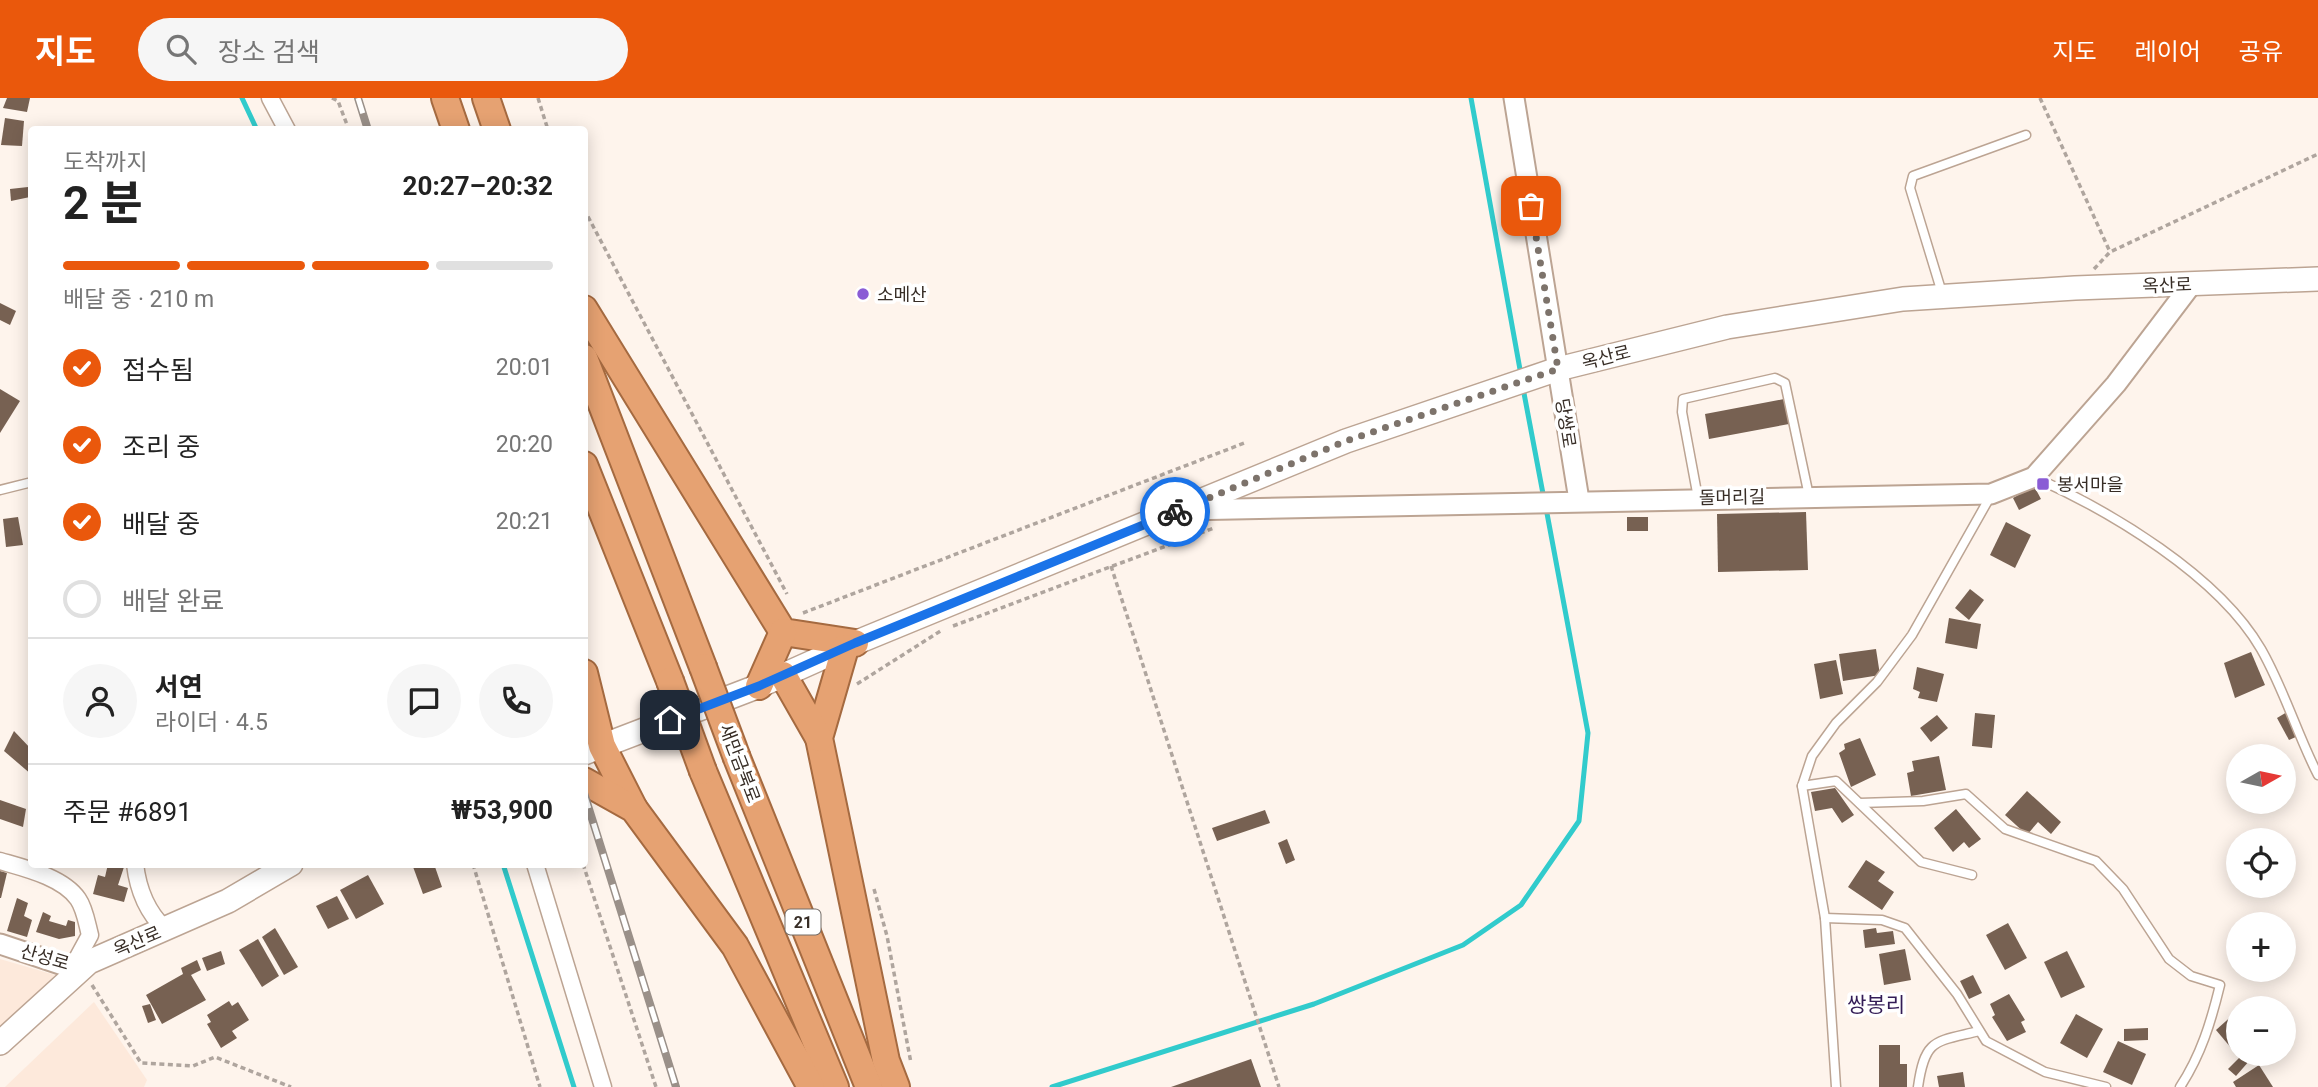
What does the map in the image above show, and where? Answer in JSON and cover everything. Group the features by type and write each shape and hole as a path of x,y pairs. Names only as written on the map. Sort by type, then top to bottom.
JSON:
{"highway":[{"path":"436,98 439,126"},
{"path":"445,98 455,126"},
{"path":"486,98 496,126"},
{"path":"588,315 784,619 850,645 819,738"},
{"name":"새만금북로","path":"588,368 737,758 869,1087"},
{"name":"새만금북로","path":"588,475 704,771 835,1087"},
{"path":"784,619 771,681 819,738 886,1061 904,1080"},
{"path":"588,717 593,749 735,946 811,1087"},
{"path":"588,783 634,809"}],"main road":[{"name":"옥산로","path":"593,749 771,681 850,645 1102,544 1346,441 1550,371 1727,327 1903,299 2075,288 2318,279"},
{"name":"옥산로","path":"0,1042 81,966 228,901 284,868"}],"street":[{"path":"270,98 285,126"},
{"name":"당쌍로","path":"1514,98 1550,371 1579,500"},
{"name":"돌머리길","path":"1180,510 1579,500 1991,494 2034,477 2116,384 2190,285"},
{"path":"0,861 44,877 72,891 80,901 90,935 81,966"},
{"path":"136,868 139,887 152,916 165,929"},
{"path":"536,868 603,1087"},
{"name":"산성로","path":"0,944 81,966"}],"lane":[{"path":"1943,297 1910,188 1913,176 2026,135"},
{"path":"1699,498 1682,412 1683,399 1775,378 1786,383 1809,496"},
{"path":"2034,477 2075,495 2131,527 2224,602 2260,648 2318,775"},
{"path":"0,490 28,483"},
{"path":"1836,1087 1825,918 1802,786 1812,756 1836,723 1877,682 1912,635 1991,494"},
{"path":"1802,786 1836,781 1922,862 1972,875"},
{"path":"1860,803 1923,800 1966,794 2005,829 2096,861 2123,889 2169,959 2191,976 2220,985 2209,1028 2193,1067 2180,1087"},
{"path":"1825,918 1882,920 1905,928 1950,984 1986,1041 2045,1072 2106,1087"},
{"path":"1918,1087 1922,1060 1935,1042 1979,1031"}],"path":[{"path":"332,98 338,101 347,126"},
{"path":"538,98 547,126"},
{"path":"2040,98 2110,252"},
{"path":"2075,288 2110,252 2318,154"},
{"path":"588,217 784,619 1247,442"},
{"path":"854,687 941,631 1218,527"},
{"path":"1102,544 1279,1087"},
{"path":"474,868 540,1087"},
{"path":"584,868 656,1087"},
{"path":"873,886 887,936 904,1080"},
{"path":"81,966 141,1063 193,1066 215,1057 291,1087"}],"shaded area":[{"path":"0,959 55,975 0,1028"},
{"path":"94,1002 147,1080 144,1087 5,1087"}],"building":[{"path":"7,98 30,98 27,112 3,108"},
{"path":"5,118 24,121 22,146 1,145"},
{"path":"28,187 28,197 11,201 10,189"},
{"path":"0,303 16,311 10,325 0,320"},
{"path":"0,389 20,401 0,433"},
{"path":"1784,399 1789,424 1709,439 1705,414"},
{"path":"2034,486 2041,499 2019,510 2013,498"},
{"path":"1806,512 1808,570 1718,572 1717,514"},
{"path":"18,517 23,545 6,547 3,519"},
{"path":"1627,517 1648,517 1648,531 1627,531"},
{"path":"2006,522 2031,535 2015,568 1990,555"},
{"path":"1970,589 1984,600 1969,620 1955,608"},
{"path":"1949,618 1981,624 1977,649 1945,643"},
{"path":"1876,649 1880,675 1843,681 1839,654"},
{"path":"2251,652 2265,685 2235,698 2224,663"},
{"path":"1836,660 1843,694 1820,699 1814,664"},
{"path":"1917,667 1944,674 1937,702 1918,698 1920,692 1913,689"},
{"path":"2287,712 2298,736 2289,740 2277,718"},
{"path":"1975,713 1995,715 1992,748 1972,746"},
{"path":"1937,715 1948,728 1931,742 1920,728"},
{"path":"14,731 28,746 28,772 4,751"},
{"path":"1860,738 1876,775 1851,787 1839,753 1845,749 1844,744"},
{"path":"1939,756 1946,790 1911,796 1907,773 1914,771 1912,761"},
{"path":"1835,788 1854,815 1842,823 1832,808 1815,811 1811,792"},
{"path":"2027,791 2061,822 2051,834 2038,822 2027,835 2005,815"},
{"path":"0,800 26,809 23,827 0,819"},
{"path":"1956,809 1981,839 1969,848 1964,842 1953,852 1934,828"},
{"path":"1265,810 1270,823 1217,841 1212,828"},
{"path":"1287,839 1295,860 1286,864 1278,843"},
{"path":"1866,860 1885,872 1878,881 1894,892 1882,910 1848,887"},
{"path":"107,868 124,868 118,885 128,888 124,902 93,894 98,875 105,877"},
{"path":"413,868 435,868 442,887 423,894"},
{"path":"0,871 7,873 1,898 0,898"},
{"path":"368,875 384,904 356,919 340,890"},
{"path":"337,896 349,919 328,929 316,906"},
{"path":"17,898 28,903 24,916 32,920 27,937 7,931"},
{"path":"43,912 51,916 49,921 66,926 68,920 75,922 75,936 59,939 36,932"},
{"path":"2008,923 2027,958 2005,970 1986,935"},
{"path":"275,928 298,967 284,975 262,937"},
{"path":"1876,928 1877,933 1893,931 1895,944 1865,948 1863,930"},
{"path":"258,939 279,976 262,987 239,950"},
{"path":"1905,949 1911,980 1884,985 1879,954"},
{"path":"221,951 225,964 207,971 202,958"},
{"path":"2067,951 2085,987 2061,998 2044,962"},
{"path":"197,960 201,970 191,975 206,1000 162,1024 146,995 183,974 181,968"},
{"path":"1973,975 1982,993 1969,999 1960,981"},
{"path":"2009,994 2025,1020 2021,1022 2026,1032 2007,1041 1992,1017 1995,1015 1990,1004"},
{"path":"229,1001 232,1006 238,1002 249,1020 232,1031 237,1038 221,1048 207,1024 211,1022 207,1015"},
{"path":"150,1004 156,1020 148,1023 142,1006"},
{"path":"2076,1014 2103,1029 2087,1058 2060,1043"},
{"path":"2226,1021 2226,1042 2216,1030"},
{"path":"2148,1028 2148,1040 2124,1041 2124,1029"},
{"path":"2118,1041 2146,1054 2132,1085 2103,1072"},
{"path":"1879,1045 1900,1045 1900,1064 1907,1064 1907,1087 1879,1087"},
{"path":"1251,1059 1261,1087 1171,1087"},
{"path":"2231,1066 2245,1066 2236,1076 2228,1069"},
{"path":"2260,1066 2273,1087 2236,1087 2233,1082"},
{"path":"1963,1072 1965,1087 1939,1087 1937,1076"}],"waterway":[{"path":"242,98 255,126"},
{"path":"1471,98 1521,375"},
{"path":"1523,388 1544,499"},
{"path":"1052,1087 1314,1004 1463,945 1521,905 1579,821 1588,733 1546,508"},
{"path":"504,868 574,1087"}],"railway":[{"path":"358,98 367,126"},
{"path":"588,806 676,1087"}],"way so far":[{"path":"1175,512 1346,441 1558,369 1531,206"}],"place":[{"name":"소메산","path":"863,294"},
{"name":"봉서마을","path":"2043,484"}],"district":[{"name":"쌍봉리","path":"1876,1005"}],"route":[{"path":"670,720 759,686 855,643 1175,512"}]}
